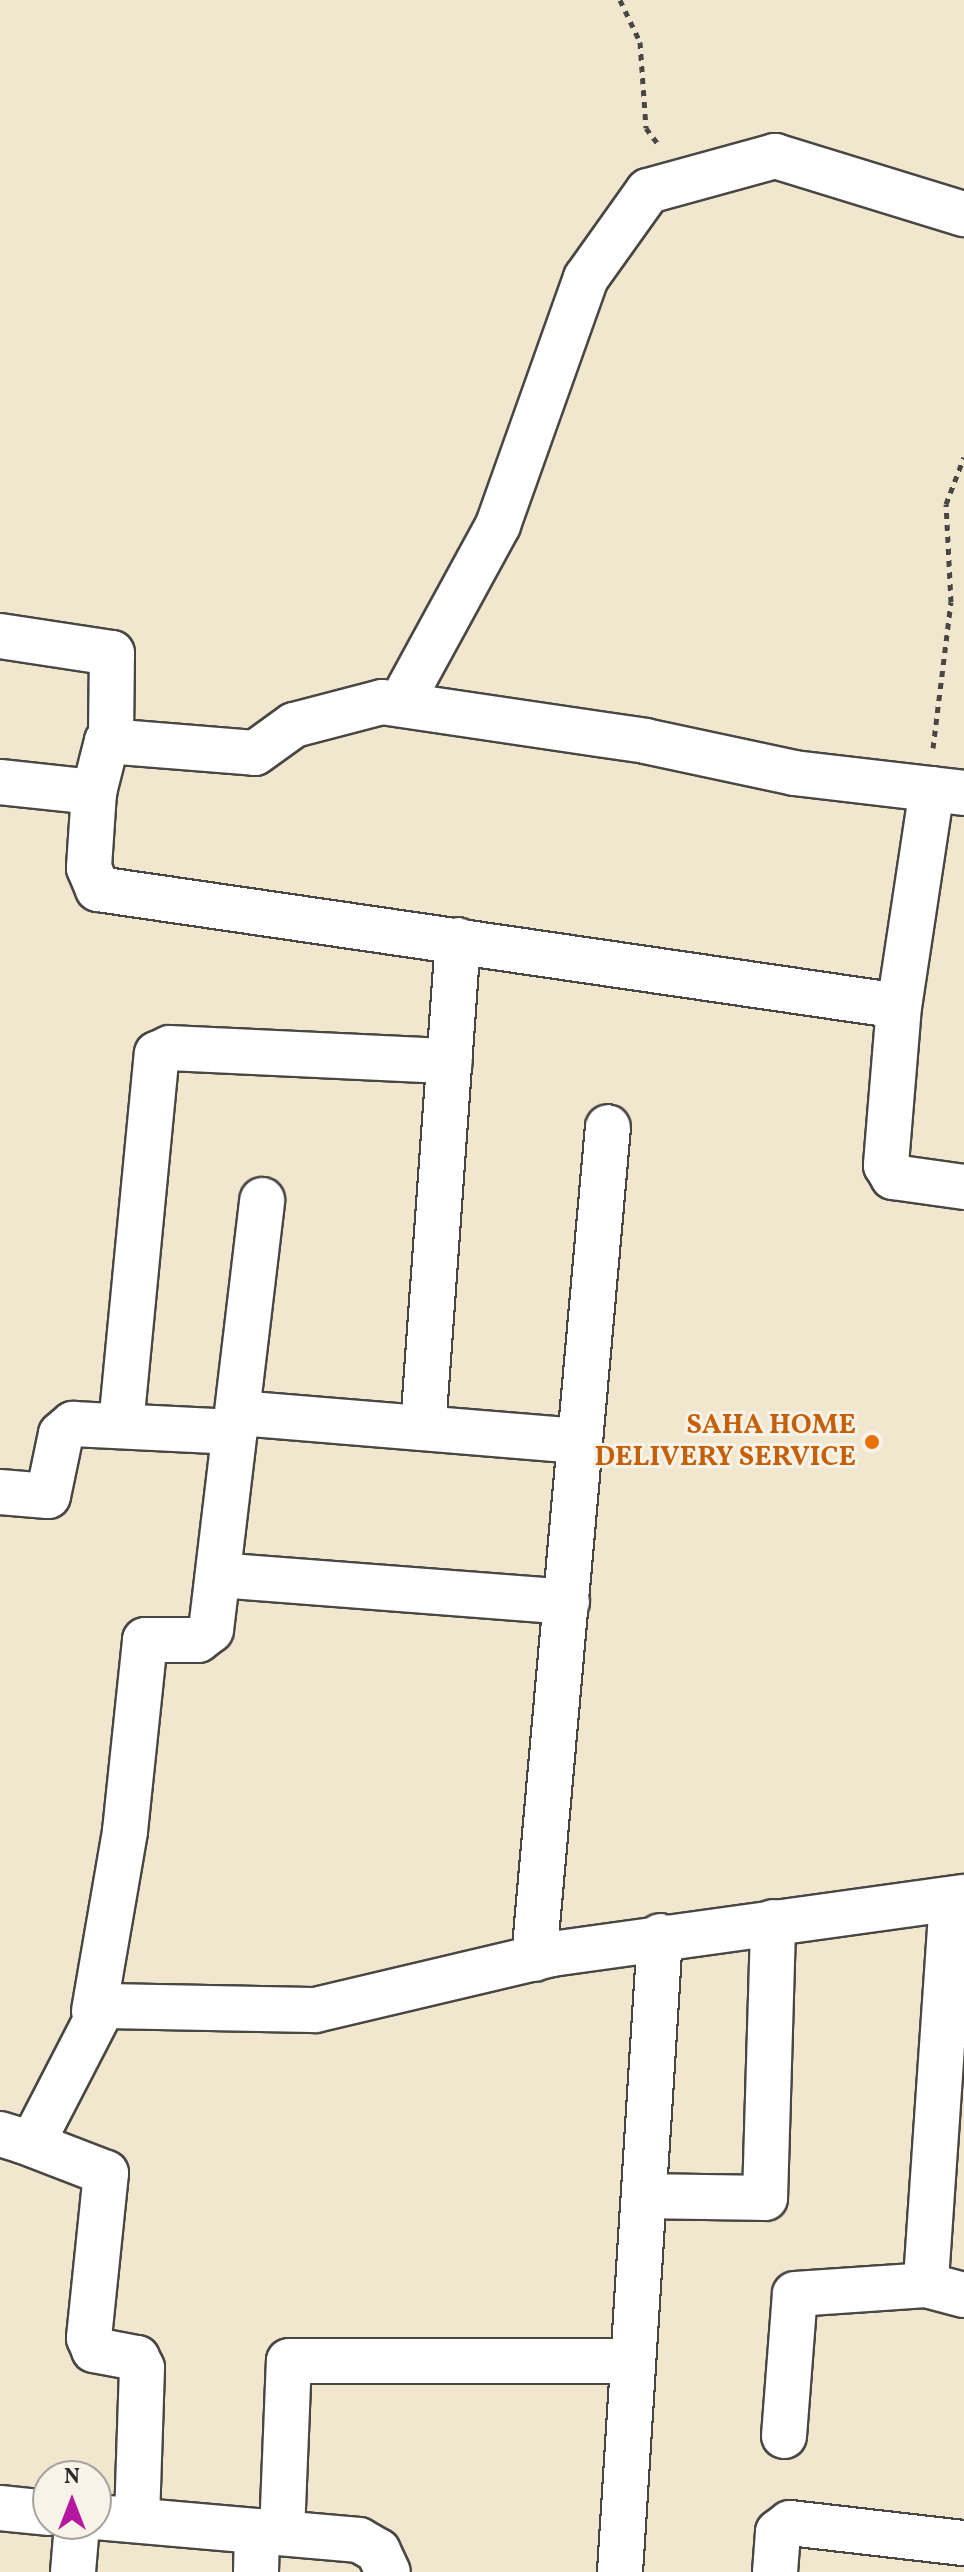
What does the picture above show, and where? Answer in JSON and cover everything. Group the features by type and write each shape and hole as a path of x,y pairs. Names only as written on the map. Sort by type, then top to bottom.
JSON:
{"street":[{"path":"401,703 498,525 593,265 648,191 701,179 775,156 964,214"},
{"path":"0,636 112,653 111,741"},
{"path":"899,1006 98,889 89,868 94,792 101,749 111,741 255,753 294,725 364,704 401,703 645,741 772,769 948,791 899,1006 888,1173 964,1187"},
{"path":"0,782 94,792"},
{"path":"423,1428 458,940"},
{"path":"121,1425 157,1054 170,1048 450,1061"},
{"path":"534,1959 608,1127"},
{"path":"11,2137 37,2134 94,2011 125,1831 145,1640 208,1638 262,1200"},
{"path":"0,1492 48,1496 63,1427 236,1423 423,1428 578,1441"},
{"path":"218,1575 567,1602"},
{"path":"94,2011 113,2004 277,2015 534,1959 660,1936 958,1898 945,2290 795,2294 784,2436"},
{"path":"644,2196 765,2198 773,1922"},
{"path":"620,2572 660,1936"},
{"path":"11,2137 106,2173 89,2338 94,2350 137,2358 142,2368 116,2518 265,2545 359,2540 378,2551 388,2572"},
{"path":"265,2545 289,2361 633,2361"},
{"path":"0,2508 32,2511"},
{"path":"775,2572 778,2532 790,2523 964,2543"},
{"path":"73,2572 76,2540"}],"path":[{"path":"620,0 645,60 646,128 701,179"},
{"path":"948,791 936,678 951,602 946,504 964,457"}],"place":[{"name":"SAHA HOME DELIVERY SERVICE","path":"872,1442"}]}
